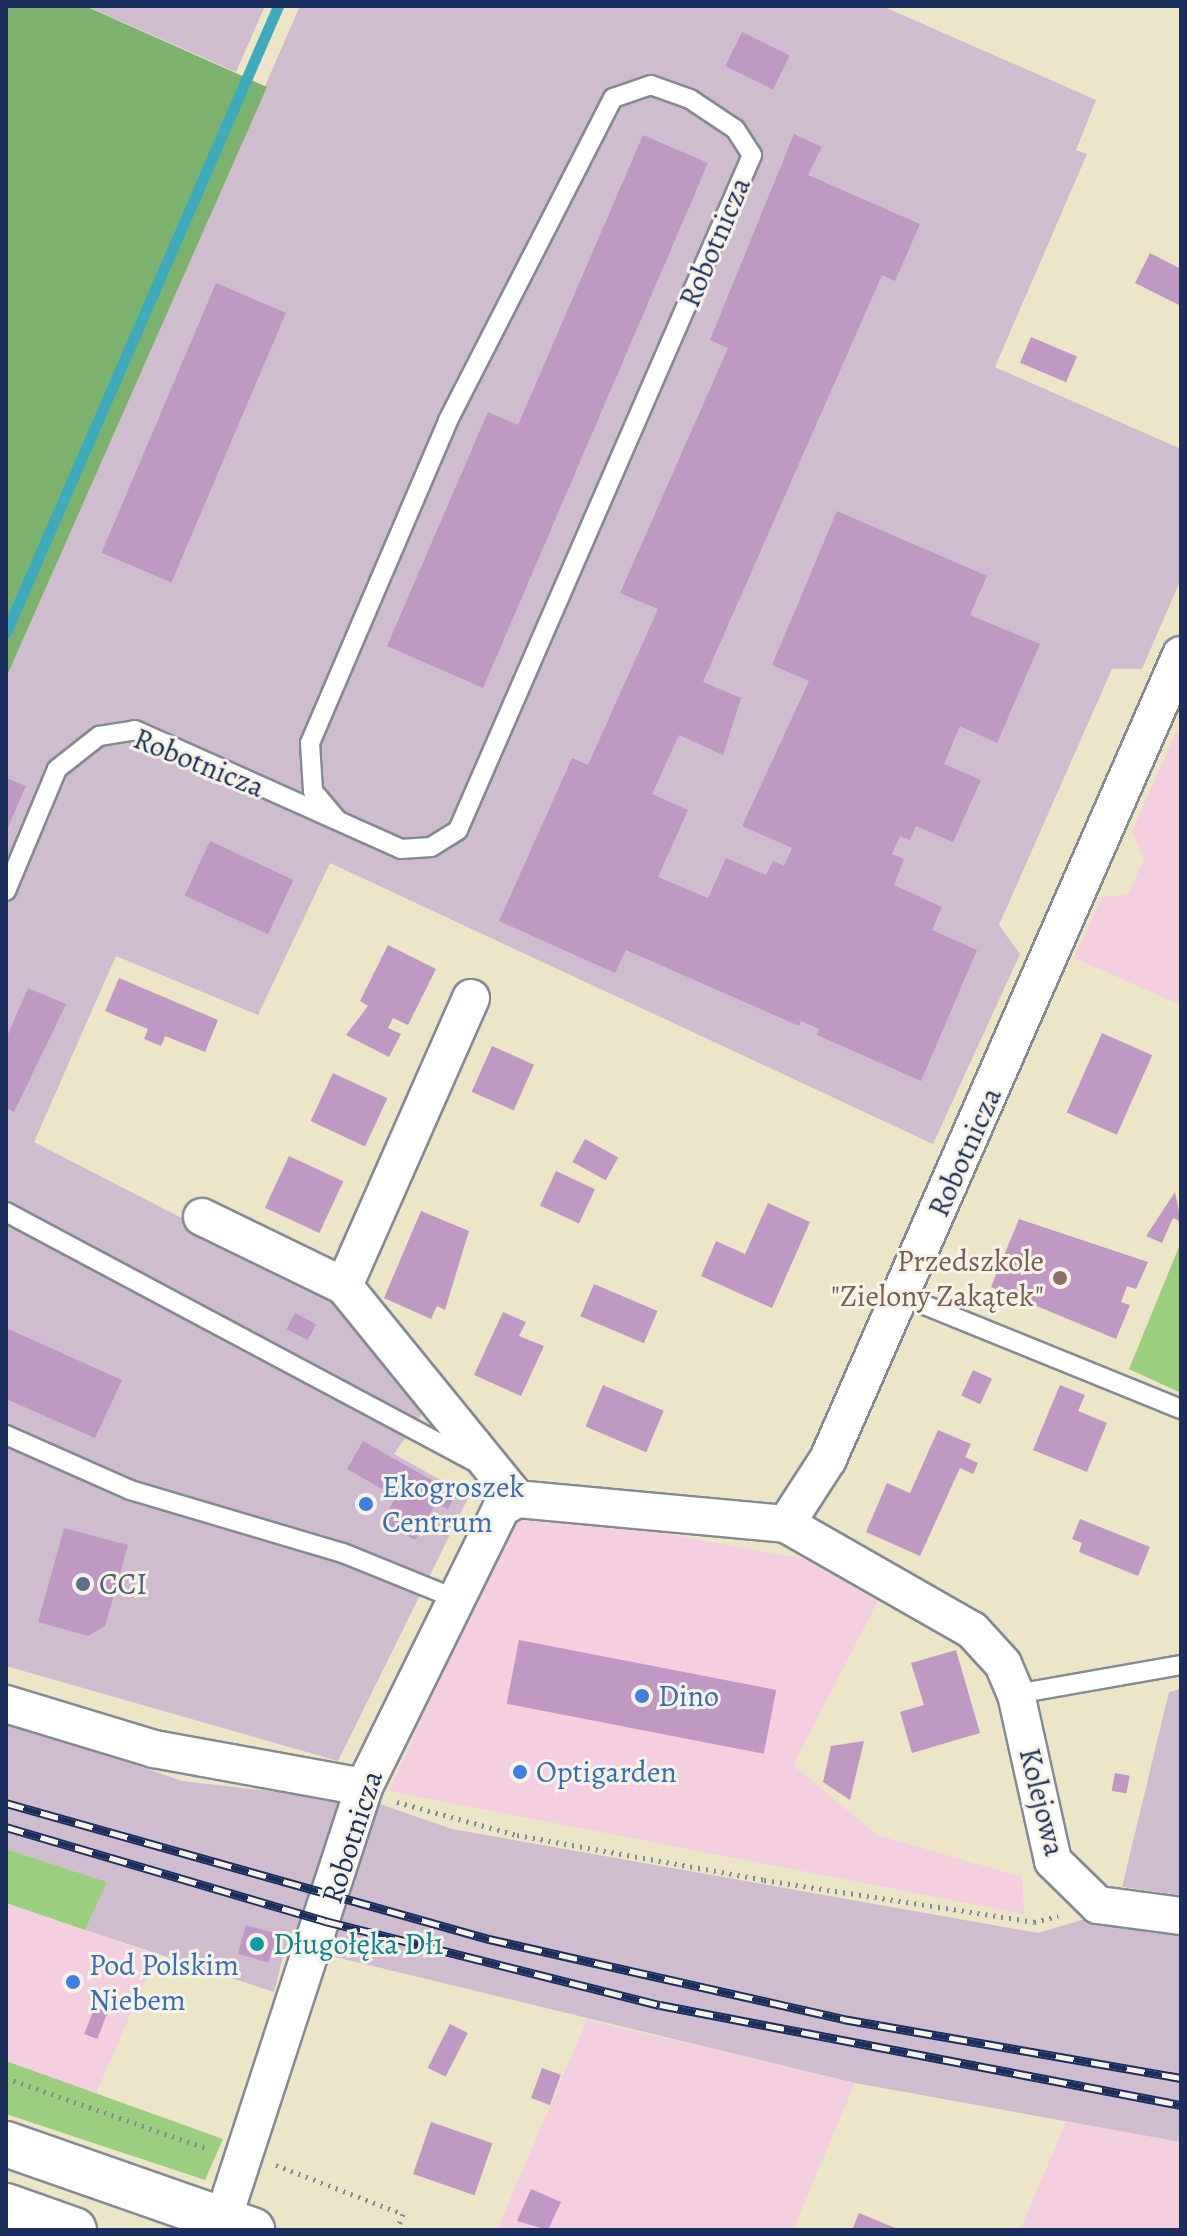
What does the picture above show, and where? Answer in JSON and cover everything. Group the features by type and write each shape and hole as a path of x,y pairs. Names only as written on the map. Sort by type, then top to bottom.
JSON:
{"main road":[{"path":"6,2144 234,2226"},
{"path":"6,2206 74,2230"}],"street":[{"name":"Robotnicza","path":"786,1524 828,1459 1181,655"},
{"path":"344,1286 471,998"},
{"path":"202,1217 344,1286 507,1487 786,1524"},
{"name":"Robotnicza","path":"234,2226 244,2161 364,1787 454,1598 501,1508 507,1487"},
{"name":"Kolejowa","path":"786,1524 972,1630 1003,1664 1016,1694 1053,1861 1098,1905"},
{"path":"6,1704 154,1749 364,1787"},
{"path":"1098,1905 1181,1916"}],"lane":[{"name":"Robotnicza","path":"6,891 57,769 99,736 135,730 401,849 431,847 458,830 471,808 752,155 735,129 690,99 651,85 613,98 448,421 310,743 313,791 337,820"},
{"path":"6,1212 507,1487"},
{"path":"900,1295 1181,1409"},
{"path":"6,1435 130,1490 343,1553 454,1598"},
{"path":"1016,1694 1181,1665"}],"path":[{"path":"364,1787 418,1810 517,1835 921,1906 1034,1922 1098,1905"},
{"path":"6,2078 244,2161 269,2162 403,2214 397,2230"}],"shaded area":[{"path":"86,6 265,6 236,72"},
{"path":"300,6 882,6 1096,100 1076,150 1087,154 995,367 1181,449 1181,579 1142,669 1112,669 999,925 1020,954 933,1144 330,863 258,1015 116,956 34,1142 343,1301 423,1412 394,1454 469,1496 338,1761 6,1666 6,678"},
{"path":"1177,730 1181,732 1181,1005 1074,958 1102,897 1128,895 1144,859 1132,831"},
{"path":"518,1506 809,1560 878,1601 793,1765 877,1835 1022,1877 1024,1914 389,1791"},
{"path":"1181,1689 1181,1895 1122,1887 1169,1692"},
{"path":"6,1720 182,1781 380,1804 452,1829 1038,1933 1095,1916 1181,1931 1181,2142 855,2083 286,1945 274,1992 85,1930 106,1882 6,1849"},
{"path":"6,1903 156,1955 96,2094 6,2061"},
{"path":"587,2020 855,2083 793,2230 497,2230"},
{"path":"1066,2122 1181,2141 1181,2230 1020,2230"}],"green space":[{"path":"6,6 85,6 267,87 6,678"},
{"path":"1181,1242 1181,1393 1129,1369"},
{"path":"6,1849 107,1882 85,1930 6,1903"},
{"path":"6,2061 223,2139 205,2180 6,2114"}],"building":[{"path":"742,32 790,55 773,89 725,66"},
{"path":"794,134 822,147 808,175 920,224 895,281 882,275 703,682 741,698 723,755 679,735 652,794 688,810 658,877 708,898 726,858 766,875 773,861 784,866 792,848 742,826 809,681 772,665 837,511 987,576 970,615 1040,644 997,743 960,726 944,764 981,780 953,842 916,826 910,840 900,836 892,854 904,859 894,885 942,907 932,930 977,950 921,1081 817,1035 819,1029 801,1021 799,1026 626,950 615,973 499,921 572,758 588,765 658,609 620,593 728,348 710,340"},
{"path":"643,135 708,163 483,688 387,646 488,412 518,425"},
{"path":"1150,253 1181,269 1181,306 1135,283"},
{"path":"216,283 286,313 171,582 102,553"},
{"path":"1031,337 1077,357 1066,382 1020,363"},
{"path":"6,778 26,786 6,832"},
{"path":"210,841 293,880 268,934 185,895"},
{"path":"388,945 436,969 408,1025 393,1018 388,1028 401,1034 389,1057 346,1035 368,1006 360,1001"},
{"path":"119,978 218,1020 205,1052 165,1036 161,1046 144,1039 148,1029 105,1011"},
{"path":"28,988 66,1004 14,1112 6,1108 6,1039"},
{"path":"1102,1033 1152,1055 1117,1135 1067,1112"},
{"path":"492,1046 534,1065 514,1110 472,1092"},
{"path":"333,1073 387,1098 365,1146 311,1121"},
{"path":"585,1139 618,1157 606,1180 572,1162"},
{"path":"289,1156 343,1181 319,1233 265,1208"},
{"path":"556,1171 595,1189 579,1224 540,1205"},
{"path":"1175,1192 1181,1222 1173,1218 1162,1243 1146,1236"},
{"path":"768,1203 810,1222 772,1308 701,1276 716,1241 745,1254"},
{"path":"421,1211 469,1231 445,1310 437,1306 431,1319 384,1298"},
{"path":"1019,1219 1148,1262 1136,1289 1127,1286 1121,1302 1130,1305 1116,1339 991,1287"},
{"path":"594,1284 658,1311 644,1343 580,1316"},
{"path":"503,1312 526,1322 519,1336 544,1346 521,1396 474,1375"},
{"path":"295,1313 316,1324 308,1340 287,1329"},
{"path":"6,1328 122,1380 95,1438 6,1399"},
{"path":"973,1370 992,1379 980,1404 961,1395"},
{"path":"603,1385 664,1411 646,1452 585,1426"},
{"path":"1060,1385 1085,1395 1078,1411 1107,1423 1087,1472 1033,1450"},
{"path":"938,1430 971,1444 965,1457 978,1463 973,1474 960,1468 920,1556 866,1532 887,1483 910,1493"},
{"path":"363,1441 456,1494 448,1509 436,1503 415,1540 382,1521 396,1497 347,1469"},
{"path":"1080,1519 1150,1547 1138,1576 1079,1552 1082,1543 1072,1539"},
{"name":"CCI","path":"64,1528 128,1545 105,1626 88,1636 38,1622"},
{"name":"Dino","path":"519,1640 776,1690 764,1754 507,1704"},
{"path":"956,1650 980,1733 912,1753 900,1712 924,1705 911,1663"},
{"path":"864,1741 850,1800 823,1782 831,1746"},
{"path":"1115,1773 1130,1776 1126,1794 1112,1791"},
{"name":"Długołęka Dł1","path":"246,1925 277,1934 268,1963 238,1954"},
{"path":"95,2006 108,2011 97,2039 84,2034"},
{"path":"450,2024 468,2033 446,2077 428,2068"},
{"path":"542,2068 561,2075 550,2105 531,2098"},
{"path":"431,2122 492,2143 475,2195 413,2174"},
{"path":"531,2189 561,2202 548,2230 517,2221"},
{"path":"859,2213 900,2230 852,2230"}],"waterway":[{"path":"6,632 278,6"}],"railway":[{"path":"6,1803 489,1939 843,2019 1181,2078"},
{"path":"6,1827 325,1921 660,2005 1181,2105"}],"place":[{"name":"Przedszkole \"Zielony Zakątek\"","path":"1060,1278"},
{"name":"Ekogroszek Centrum","path":"366,1504"},
{"name":"CCI","path":"83,1584"},
{"name":"Dino","path":"642,1696"},
{"name":"Optigarden","path":"520,1772"},
{"name":"Długołęka Dł1","path":"257,1944"},
{"name":"Pod Polskim Niebem","path":"73,1982"}]}
